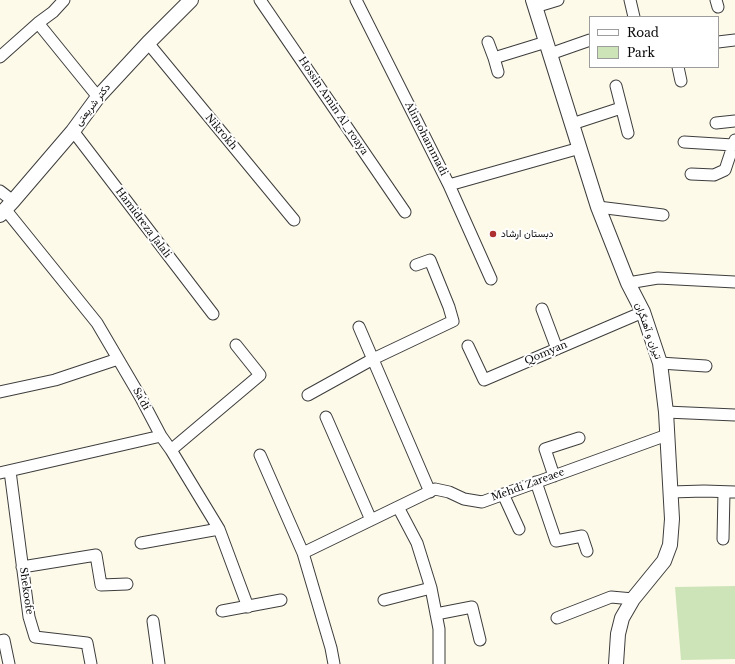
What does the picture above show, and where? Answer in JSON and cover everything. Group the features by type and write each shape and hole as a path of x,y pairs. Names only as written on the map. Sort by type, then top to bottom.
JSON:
{"street":[{"path":"0,57 38,23 53,12 64,0"},
{"name":"دکتر شریعتی","path":"6,208 73,131 98,97 148,43 191,0"},
{"name":"Hossin Amin Al_roaya","path":"260,0 405,212"},
{"name":"Alimohammadi","path":"356,0 449,185 491,279"},
{"path":"534,4 558,0"},
{"path":"630,0 634,16"},
{"name":"تیران و آهنگران","path":"534,4 598,207 628,282 643,312 660,363 666,412 671,492 672,519 670,545 664,561 633,599 622,618 618,634 616,664"},
{"path":"38,23 98,97"},
{"path":"494,58 589,40"},
{"path":"719,42 735,40"},
{"path":"488,42 498,72"},
{"name":"Nikrokh","path":"148,43 294,220"},
{"path":"678,68 681,81"},
{"path":"616,86 620,108 628,134"},
{"path":"572,124 620,108"},
{"path":"716,123 735,121"},
{"name":"Hamidreza Jalali","path":"73,131 214,314"},
{"path":"684,142 734,143 725,170 714,175 691,174"},
{"path":"449,185 580,148"},
{"name":"Sa'di","path":"0,191 6,208 97,323 141,398 161,436 219,529 248,607"},
{"path":"598,207 663,215"},
{"path":"308,395 373,359 453,321 430,260 416,264"},
{"path":"628,282 658,278 735,282"},
{"path":"542,310 557,349"},
{"name":"Qomyan","path":"468,346 484,380 643,312"},
{"path":"359,327 430,492"},
{"path":"171,450 260,375 236,345"},
{"path":"0,392 54,380 118,359"},
{"path":"660,363 706,366"},
{"path":"666,412 735,415"},
{"path":"326,417 372,520"},
{"name":"Mehdi Zareaee","path":"303,553 435,489 448,492 464,499 482,502 667,435"},
{"name":"Shekoofe","path":"91,664 87,643 35,637 29,617 22,567 5,472 161,436"},
{"path":"554,476 545,449 579,438"},
{"path":"260,455 303,553 331,648 334,664"},
{"path":"536,482 556,541 582,536 587,551"},
{"path":"671,492 730,492 723,539"},
{"path":"503,494 519,529"},
{"path":"398,507 417,542 431,588 439,628 439,664"},
{"path":"141,542 219,529"},
{"path":"22,567 96,555 101,585 127,584"},
{"path":"384,600 431,588"},
{"path":"557,618 611,597 633,599"},
{"path":"222,611 281,600"},
{"path":"436,614 472,607 480,640"},
{"path":"153,621 159,664"},
{"path":"0,641 4,640 9,664"}],"green space":[{"path":"735,586 735,659 681,660 675,587"}],"place":[{"name":"دبستان ارشاد","path":"493,234"}]}
